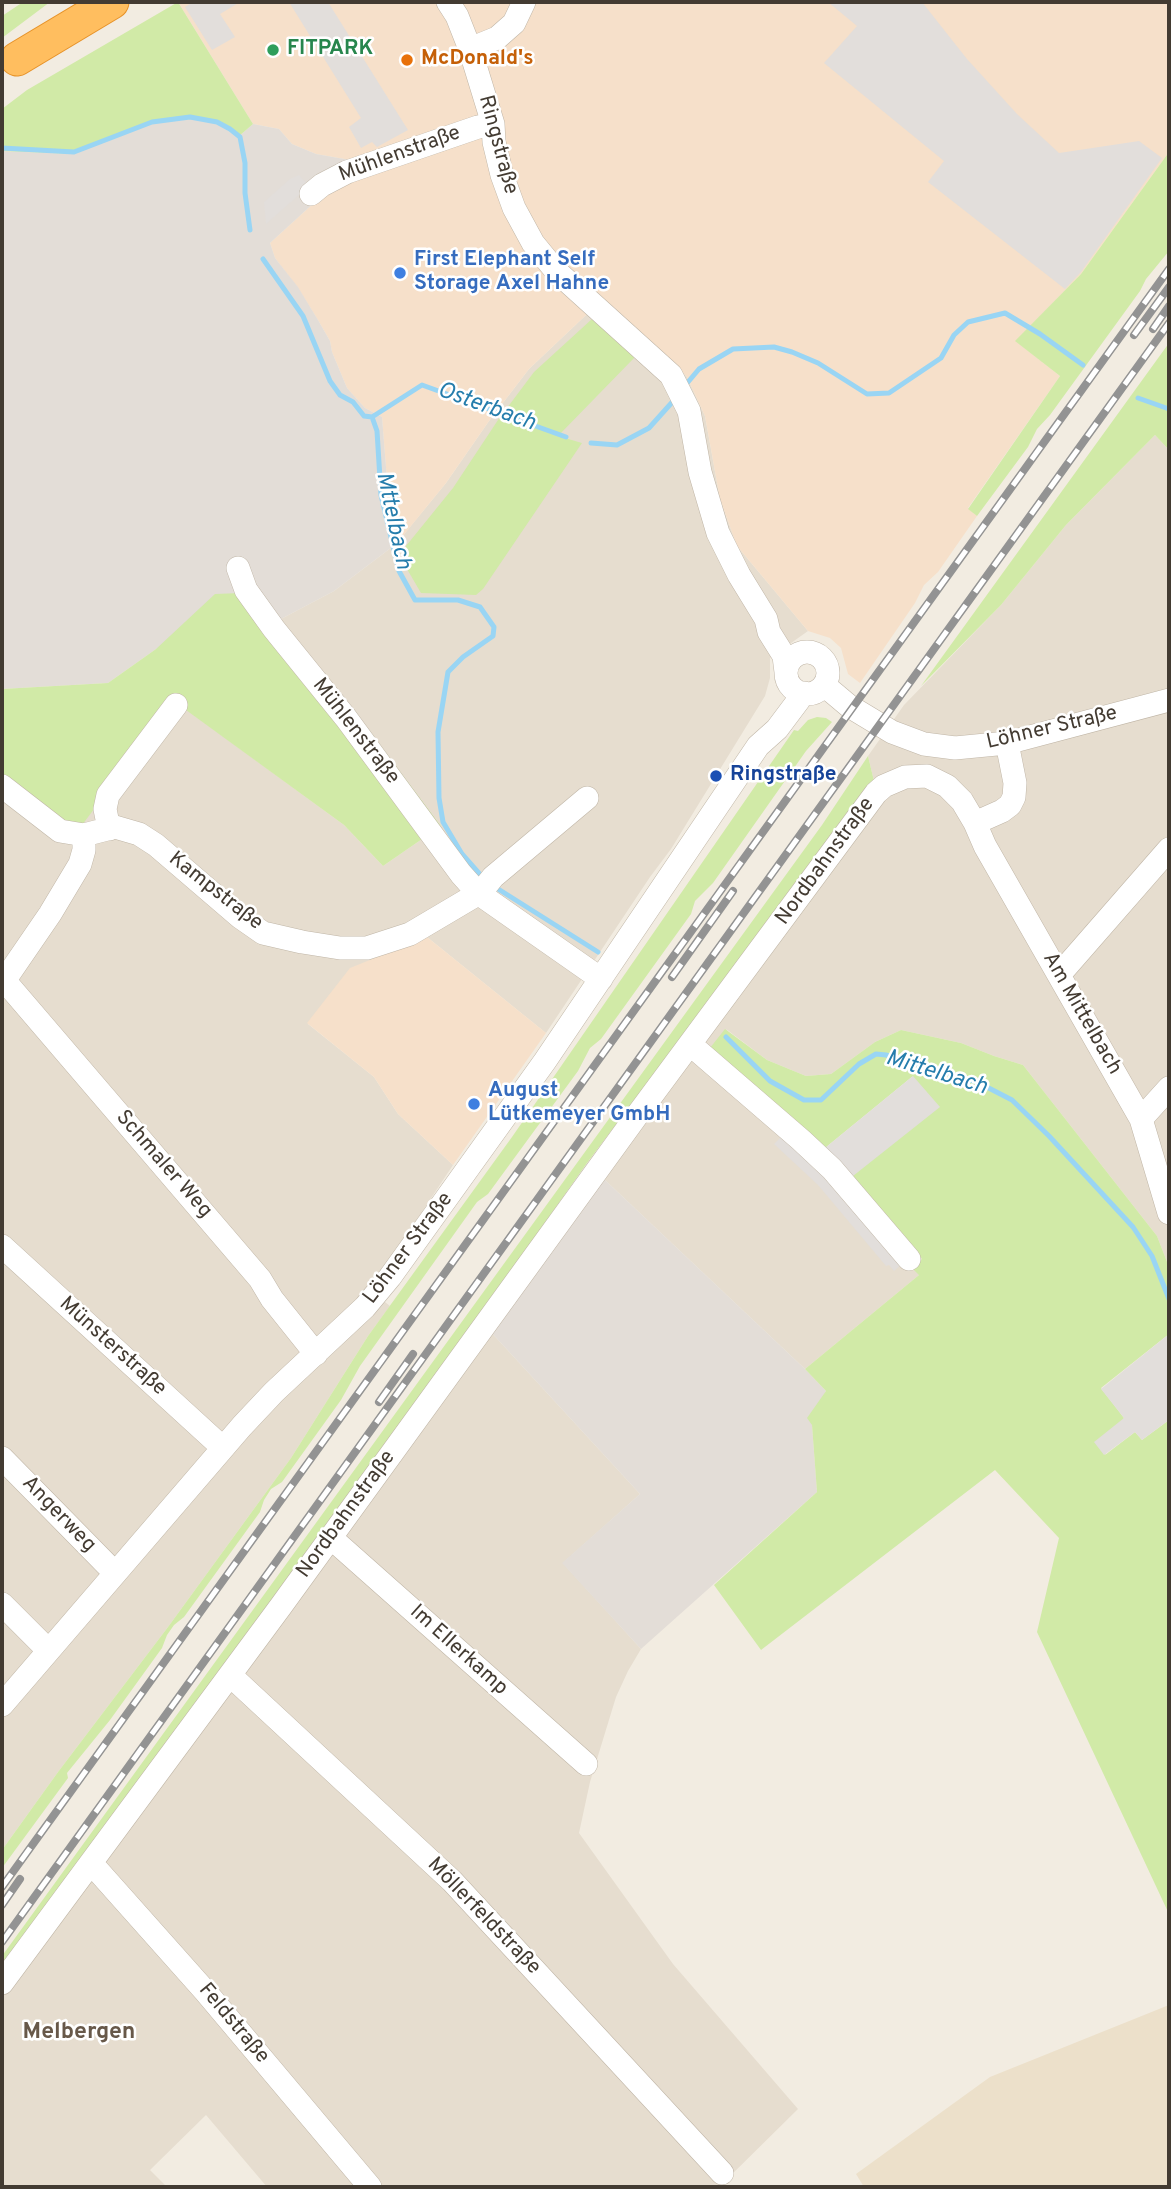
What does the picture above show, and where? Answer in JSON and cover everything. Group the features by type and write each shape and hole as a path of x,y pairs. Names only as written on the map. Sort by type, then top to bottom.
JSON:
{"highway":[{"path":"10,64 83,2"},
{"path":"10,64 112,2"}],"street":[{"name":"Ringstraße","path":"448,2 457,16 470,50 493,124 494,142 502,175 514,208 533,243 556,271 671,374 681,392 718,533 739,575 766,619 769,632 801,683"},
{"path":"470,50 506,31 514,23 524,2"},
{"name":"Mühlenstraße","path":"311,194 347,172 493,124"},
{"name":"Mühlenstraße","path":"238,568 246,590 274,629 346,718 461,874 484,888 601,979"},
{"name":"Ringstraße","path":"766,619 779,626 796,646 811,652"},
{"path":"797,654 818,654 827,665 828,672 801,683 788,665 797,654"},
{"name":"Löhner Straße","path":"2,1705 223,1448 274,1392 365,1307 390,1277 601,979 758,746 768,721 801,683 892,733 933,746 955,748 1007,743 1169,700"},
{"path":"109,829 105,809 107,795 176,705"},
{"path":"975,822 1002,811 1010,805 1014,797 1015,783 1007,743"},
{"name":"Nordbahnstraße","path":"2,1983 876,793 905,776 937,779 962,801 975,822"},
{"path":"2,786 61,831 84,835 80,864 50,914 3,982"},
{"path":"484,888 587,799"},
{"name":"Am Mittelbach","path":"975,822 985,846 1141,1119 1169,1213"},
{"name":"Kampstraße","path":"84,835 115,827 139,834 262,933 340,948 367,948 411,934 484,888"},
{"path":"1059,975 1169,849"},
{"name":"Schmaler Weg","path":"3,982 260,1279 272,1299 316,1354"},
{"path":"691,1045 832,1169 909,1259"},
{"path":"1141,1119 1169,1088"},
{"name":"Münsterstraße","path":"2,1247 223,1448"},
{"name":"Angerweg","path":"2,1458 114,1572"},
{"name":"Im Ellerkamp","path":"330,1537 586,1764"},
{"path":"2,1604 48,1650"},
{"name":"Möllerfeldstraße","path":"230,1675 452,1881 722,2173"},
{"name":"Feldstraße","path":"92,1864 205,1991 370,2187"}],"shaded area":[{"path":"178,2 1169,2 1169,152 1081,274 1016,341 1060,376 968,508 977,516 938,572 924,585 915,603 860,683 848,674 841,648 830,638 808,631 737,546 720,499 705,416 687,377 603,299 529,369 446,483 402,537 389,505 382,417 365,408 347,388 330,341 298,288 275,258 270,243 316,201 350,160 316,154 292,144 279,129 253,124"},
{"path":"193,2 240,2 220,14 235,37 212,50 185,7"},
{"path":"289,2 328,2 408,130 377,147 372,142 361,148 349,127 361,118"},
{"path":"828,2 922,2 967,59 1017,114 1059,153 1139,141 1162,158 1081,272 1065,289 928,182 944,161 824,63 857,26"},
{"path":"191,119 217,123 238,137 253,124 279,129 292,144 316,154 350,160 316,201 270,243 275,258 298,287 330,341 347,388 365,408 382,417 389,505 402,537 334,591 279,620 156,649 108,683 2,689 2,151 74,154 152,123"},
{"path":"299,175 309,186 266,224 264,202 290,179"},
{"path":"603,299 687,377 705,416 720,499 737,546 808,631 770,658 770,678 765,696 671,849 546,1033 427,937 308,1024 374,1077 398,1114 453,1165 394,1254 366,1287 390,1306 291,1458 2,1850 2,775 175,701 344,825 383,866 441,826 369,730 279,620 334,591 396,544 446,483 529,369"},
{"path":"1155,435 1169,450 1169,1267 1157,1236 1023,1065 961,1043 901,1030 875,1042 831,1074 806,1076 767,1060 726,1029 922,1259 919,1275 805,1369 587,1163 874,781 868,756 904,705 1001,605 1066,525"},
{"path":"427,937 546,1033 453,1165 398,1114 374,1077 307,1023 350,968"},
{"path":"913,1076 940,1107 853,1176 825,1148"},
{"path":"784,1134 827,1174 901,1265 894,1271 889,1265 886,1266 818,1185 774,1144"},
{"path":"587,1163 826,1391 812,1425 817,1492 641,1649 562,1563 640,1494 478,1318"},
{"path":"478,1318 640,1494 563,1563 641,1649 616,1697 590,1782 579,1833 673,1964 798,2109 719,2187 267,2187 206,2115 150,2170 167,2187 2,2187 2,1969"},
{"path":"1169,1334 1169,1420 1142,1440 1135,1432 1104,1455 1094,1442 1124,1418 1101,1389"},
{"path":"1169,2005 1169,2187 864,2187 856,2174 990,2077"}],"green space":[{"path":"23,2 50,2 2,38 2,16"},
{"path":"178,2 253,124 238,137 217,123 191,119 152,123 74,154 2,151 2,109 27,90"},
{"path":"1169,152 1169,251 1146,279 1050,415 1037,429 1028,447 977,516 968,509 1060,376 1015,341 1081,274"},
{"path":"592,319 635,357 558,436 582,443 483,589 476,595 421,593 407,569 406,546 453,488 534,372"},
{"path":"1169,343 1169,450 1155,435 1066,525 1001,605 921,686"},
{"path":"241,593 279,620 369,730 441,826 383,866 344,825 175,702 79,829 55,823 2,775 2,689 108,683 156,649 215,594"},
{"path":"817,717 832,722 806,751 713,883 695,901 691,914 601,1039 590,1048 578,1071 488,1194 477,1202 360,1366 341,1400 282,1482 271,1489 260,1512 184,1617 174,1625 162,1648 110,1720 67,1773 68,1778 2,1868 2,1850 291,1458 368,1336 512,1137 794,730 798,731 808,720"},
{"path":"868,756 874,781 587,1163 478,1318 2,1969 2,1956 822,825"},
{"path":"725,1029 767,1060 806,1076 831,1074 875,1042 901,1030 961,1043 1023,1065 1157,1236 1169,1267 1169,1334 1101,1388 1124,1418 1105,1455 1135,1432 1142,1440 1169,1420 1169,1914 1037,1632 1059,1538 995,1470 761,1650 714,1585 817,1492 812,1425 807,1418 826,1391 805,1369 919,1275 912,1268 922,1259 853,1176 913,1076 825,1148 710,1048"}],"waterway":[{"name":"Mttelbach","path":"2,148 74,152 152,122 190,117 217,122 240,137 245,163 245,193 250,230"},
{"name":"Mttelbach","path":"263,259 303,316 330,381 340,395 353,402 364,416 372,417 377,431 381,495 399,571 415,600 458,600 480,607 494,627 493,636 463,657 448,672 438,732 439,798 443,822 462,854 484,879"},
{"name":"Osterbach","path":"683,388 699,369 733,349 774,347 818,363 867,394 889,393 941,358 954,335 968,322 1005,313 1083,365"},
{"name":"Osterbach","path":"372,417 422,385 566,437"},
{"name":"Osterbach","path":"1138,398 1169,409"},
{"name":"Osterbach","path":"591,443 617,445 649,428 675,399"},
{"name":"Mttelbach","path":"495,887 598,952"},
{"name":"Mittelbach","path":"726,1037 770,1081 804,1100 821,1100 859,1064 876,1054 979,1083 1012,1100 1133,1227 1152,1256 1169,1299"}],"railway":[{"path":"2,1887 1169,269"},
{"path":"1134,335 1169,287"},
{"path":"1153,329 1169,306"},
{"path":"2,1942 1169,323"},
{"path":"672,977 733,891"},
{"path":"379,1402 413,1354"},
{"path":"2,1905 20,1879"}],"place":[{"name":"FITPARK","path":"273,50"},
{"name":"McDonald's","path":"407,60"},
{"name":"First Elephant Self Storage Axel Hahne","path":"400,273"},
{"name":"Ringstraße","path":"716,776"},
{"name":"August Lütkemeyer GmbH","path":"474,1104"}],"district":[{"name":"Melbergen","path":"79,2033"}]}
